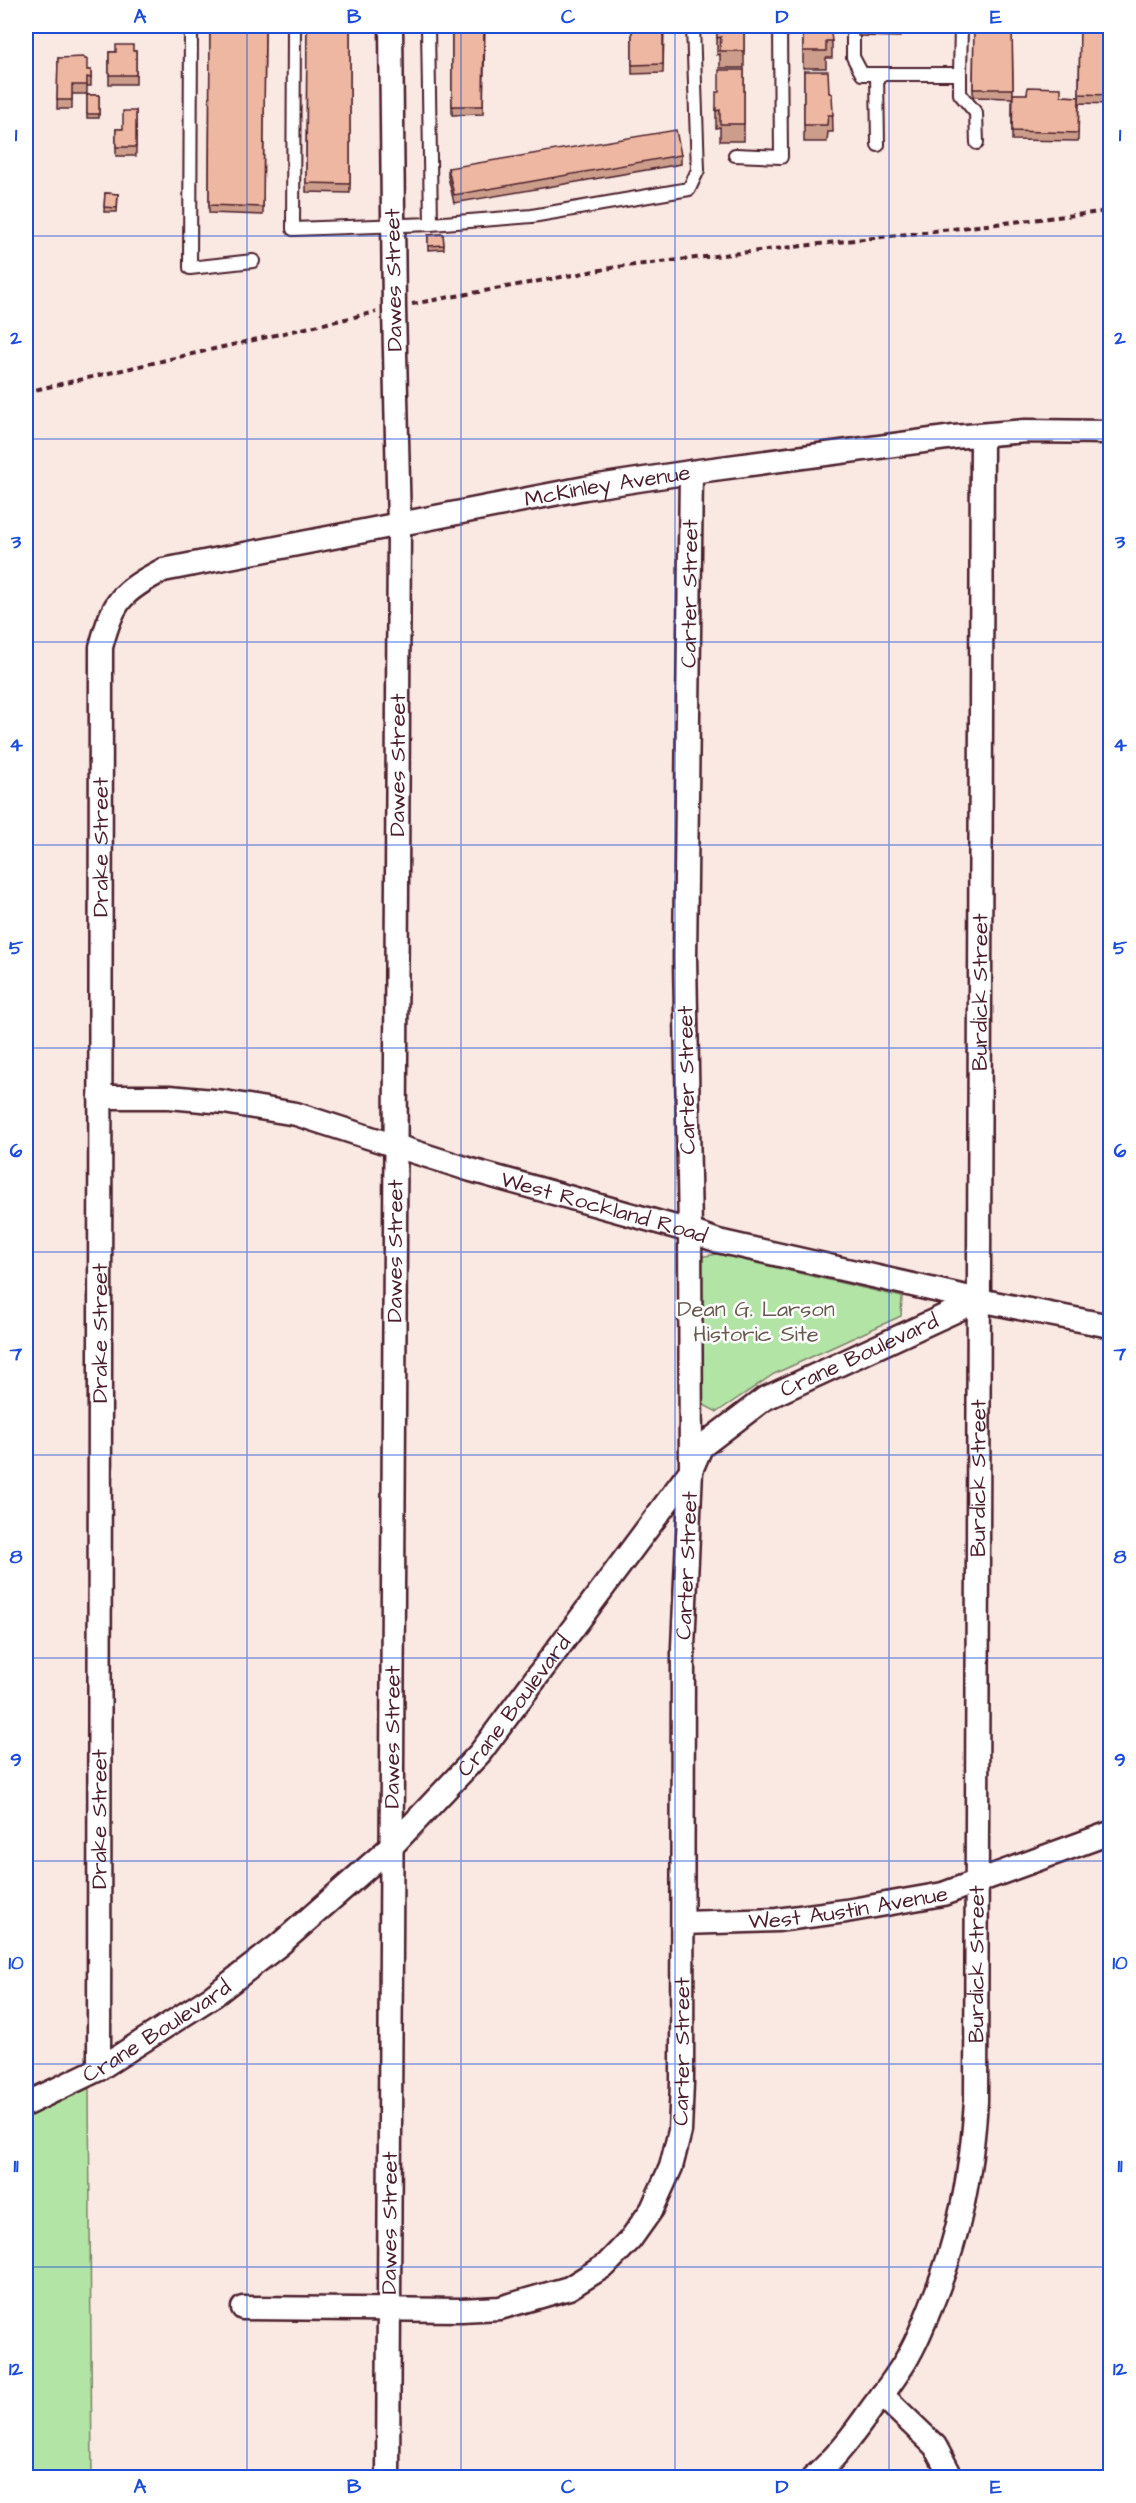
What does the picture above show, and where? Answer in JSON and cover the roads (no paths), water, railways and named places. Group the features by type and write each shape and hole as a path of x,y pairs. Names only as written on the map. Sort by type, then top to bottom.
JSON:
{"street":[{"name":"Dawes Street","path":"388,2478 399,526 393,308 391,26"},
{"name":"McKinley Avenue","path":"119,599 132,586 163,570 399,526 585,488 691,472 982,435 1026,431 1110,432"},
{"name":"Burdick Street","path":"813,2478 861,2424 900,2370 923,2325 945,2271 962,2215 973,2150 976,2101 982,435"},
{"name":"Carter Street","path":"243,2308 461,2310 500,2308 568,2288 606,2265 630,2240 652,2209 671,2166 680,2131 683,1647 691,1470 690,1231 685,958 691,472"},
{"name":"Drake Street","path":"99,2069 99,1097 102,647 107,622 119,599"},
{"name":"West Rockland Road","path":"99,1097 169,1097 224,1102 296,1114 471,1170 690,1231 718,1241 979,1300 1110,1326"},
{"name":"Crane Boulevard","path":"26,2104 99,2069 213,1996 279,1945 393,1845 480,1753 691,1470 701,1447 764,1400 979,1300"},
{"name":"West Austin Avenue","path":"682,1923 777,1920 943,1894 1110,1833"},
{"path":"882,2395 934,2446 952,2478"}],"lane":[{"path":"191,26 190,268 254,261"},
{"path":"294,26 293,229 430,224 532,216 689,189 698,170 693,26"},
{"path":"428,26 430,224"},
{"path":"735,155 781,157 780,26"},
{"path":"853,26 853,57 862,74 960,74"},
{"path":"960,26 960,94 976,113 977,142"},
{"path":"877,74 878,145"}],"park label":[{"name":"Dean G. Larson Historic Site","path":"756,1322"}]}
